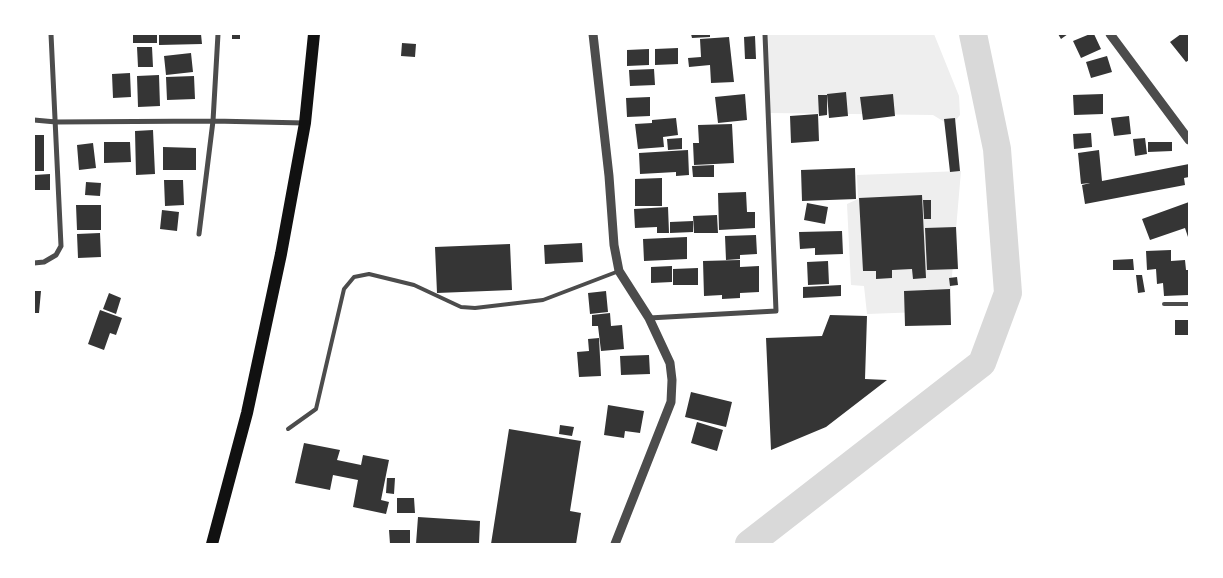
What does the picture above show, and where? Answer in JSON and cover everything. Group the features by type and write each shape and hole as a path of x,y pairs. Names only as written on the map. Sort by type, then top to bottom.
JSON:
{"main road":[{"path":"212,544 256,376 281,254 305,123 314,34"}],"street":[{"path":"34,263 44,262 56,255 61,246 51,34"},
{"path":"200,234 213,121 218,34"},
{"path":"593,34 609,176 614,245 619,271 649,318 670,363 672,380 671,402 615,544"},
{"path":"649,318 776,311 765,34"},
{"path":"1110,34 1189,140"},
{"path":"34,120 56,122 213,121 305,123"}],"lane":[{"path":"288,429 316,409 344,289 354,277 369,274 414,285 461,307 474,308 543,300 619,271"},
{"path":"1164,304 1189,304"}],"shaded area":[{"path":"768,34 934,34 959,96 960,115 951,126 933,115 770,113"},
{"path":"961,171 949,311 867,314 864,286 851,285 847,204 858,199 857,175"}],"building":[{"path":"133,34 157,34 157,43 133,43"},
{"path":"159,34 201,34 202,44 159,45"},
{"path":"232,34 240,34 240,39 232,39"},
{"path":"691,34 710,34 710,37 692,38"},
{"path":"1058,34 1068,34 1061,39"},
{"path":"1094,34 1101,49 1081,58 1073,41"},
{"path":"1181,34 1189,34 1189,60 1186,62 1170,42"},
{"path":"755,36 756,59 745,59 744,37"},
{"path":"729,37 734,82 711,83 710,65 689,67 688,58 701,57 700,39"},
{"path":"402,43 416,44 415,57 401,56"},
{"path":"137,47 152,47 153,67 138,67"},
{"path":"678,48 678,64 655,65 655,49"},
{"path":"649,49 649,65 627,66 627,50"},
{"path":"191,53 193,72 166,75 164,56"},
{"path":"1107,56 1112,72 1091,78 1086,62"},
{"path":"654,69 655,85 630,86 629,70"},
{"path":"130,73 131,97 113,98 112,74"},
{"path":"159,75 160,106 138,107 137,76"},
{"path":"194,76 195,99 167,100 166,77"},
{"path":"846,92 848,116 829,118 827,94"},
{"path":"745,94 747,120 718,123 715,97"},
{"path":"893,94 895,116 863,120 860,97"},
{"path":"1103,94 1103,114 1074,115 1073,95"},
{"path":"818,95 827,95 827,115 819,116"},
{"path":"650,97 650,116 627,117 626,98"},
{"path":"818,114 819,141 791,143 790,116"},
{"path":"1129,116 1131,134 1114,136 1111,118"},
{"path":"676,118 678,135 663,137 664,147 638,149 635,124"},
{"path":"955,118 960,171 950,172 944,119"},
{"path":"732,124 734,163 694,165 693,143 699,143 698,125"},
{"path":"153,130 155,174 136,175 135,131"},
{"path":"1091,133 1092,147 1074,149 1073,134"},
{"path":"34,135 44,135 44,171 34,171"},
{"path":"682,138 682,149 668,150 667,139"},
{"path":"1145,138 1147,154 1135,156 1133,139"},
{"path":"104,142 130,142 131,162 104,163"},
{"path":"1148,142 1172,142 1172,151 1148,152"},
{"path":"93,143 96,168 79,170 77,145"},
{"path":"163,147 196,148 196,170 163,170"},
{"path":"688,150 689,175 676,176 676,172 640,174 639,153"},
{"path":"1099,150 1102,181 1189,164 1189,177 1184,178 1185,185 1085,204 1082,185 1090,183 1081,184 1078,153"},
{"path":"714,165 714,177 693,177 692,166"},
{"path":"855,168 856,199 802,201 801,170"},
{"path":"50,174 50,190 34,190 34,175"},
{"path":"662,178 662,206 635,206 635,179"},
{"path":"164,180 183,180 184,205 165,206"},
{"path":"86,182 101,183 100,196 85,195"},
{"path":"746,192 747,212 755,212 755,228 719,230 718,193"},
{"path":"922,195 926,278 913,279 912,269 892,270 892,278 876,279 876,271 863,271 859,198"},
{"path":"923,200 931,200 931,219 924,219"},
{"path":"1189,202 1189,240 1185,228 1150,240 1142,219"},
{"path":"807,203 828,207 825,224 804,220"},
{"path":"76,205 101,205 101,230 77,230"},
{"path":"668,207 669,233 657,233 657,227 635,228 634,209"},
{"path":"162,210 179,212 177,231 160,229"},
{"path":"717,215 718,233 694,233 693,216"},
{"path":"693,221 693,232 670,233 670,222"},
{"path":"956,227 958,269 927,270 925,228"},
{"path":"842,231 843,254 815,255 815,248 800,249 799,232"},
{"path":"100,233 101,257 78,258 77,234"},
{"path":"756,235 757,254 740,255 740,259 726,260 725,236"},
{"path":"687,237 687,259 644,261 643,239"},
{"path":"582,243 583,262 545,264 544,245"},
{"path":"510,244 512,290 437,293 435,247"},
{"path":"1171,250 1171,261 1185,260 1186,270 1189,270 1189,295 1164,296 1163,283 1157,284 1156,269 1147,270 1146,251"},
{"path":"1133,259 1134,270 1113,270 1113,260"},
{"path":"740,260 740,267 759,266 759,292 740,293 740,298 722,299 722,295 704,296 703,261"},
{"path":"828,261 829,284 808,285 807,262"},
{"path":"672,266 672,282 651,283 651,267"},
{"path":"698,268 698,285 673,285 673,269"},
{"path":"1136,275 1142,275 1145,292 1138,293"},
{"path":"957,277 958,285 950,286 949,278"},
{"path":"841,285 841,296 803,298 803,287"},
{"path":"950,289 951,325 905,326 904,291"},
{"path":"34,291 41,291 39,313 34,313"},
{"path":"606,291 608,312 590,314 588,293"},
{"path":"109,293 121,298 116,314 103,309"},
{"path":"100,310 122,318 116,335 110,333 104,350 88,344"},
{"path":"610,313 611,326 622,325 624,349 601,351 598,326 592,326 592,315"},
{"path":"830,315 867,316 865,379 887,380 826,427 771,450 766,338 822,336"},
{"path":"1175,320 1189,320 1189,335 1175,335"},
{"path":"599,338 601,376 579,377 577,352 589,351 588,339"},
{"path":"649,355 650,374 621,375 620,356"},
{"path":"691,392 732,402 726,427 685,417"},
{"path":"608,405 644,411 640,433 625,431 624,438 604,435"},
{"path":"697,422 723,430 717,451 691,443"},
{"path":"560,425 574,427 572,436 559,434"},
{"path":"509,429 581,441 570,511 581,513 576,544 491,544"},
{"path":"304,443 340,450 337,460 361,465 363,455 389,460 381,500 389,502 386,514 353,507 358,480 333,475 330,490 295,483"},
{"path":"387,478 395,478 394,494 386,493"},
{"path":"397,498 414,498 415,513 397,513"},
{"path":"418,517 480,521 479,544 416,544"},
{"path":"389,530 410,530 410,544 390,544"}],"waterway":[{"path":"749,544 982,363 1008,293 997,149 973,34"}]}
